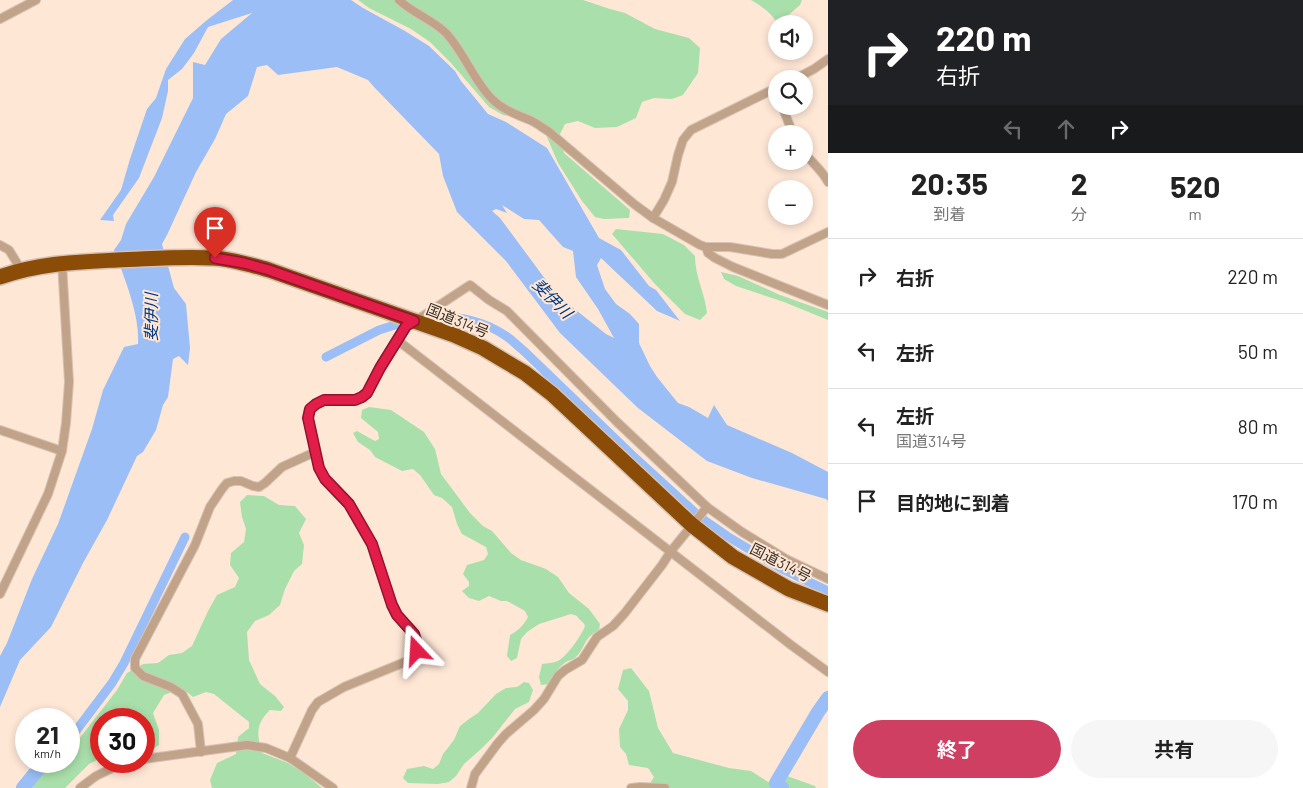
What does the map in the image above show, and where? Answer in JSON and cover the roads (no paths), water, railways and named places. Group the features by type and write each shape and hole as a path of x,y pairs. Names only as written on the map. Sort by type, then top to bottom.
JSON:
{"highway":[{"name":"国道314号","path":"0,277 20,270 64,263 183,257 215,258 269,270 454,335 483,348 552,394 692,526 733,557 789,588 828,604"}],"street":[{"path":"0,19 36,0"},
{"path":"399,0 445,32 493,100 506,110 534,122 548,131 634,204 700,245 782,254 828,232"},
{"path":"813,70 828,59"},
{"path":"654,218 672,182 683,140 691,130 768,93"},
{"path":"813,162 828,182"},
{"path":"0,245 9,250 20,270"},
{"path":"706,247 708,253 733,267 828,305"},
{"path":"0,594 48,494 62,451 69,382 64,263"},
{"path":"290,758 312,710 318,702 344,687 404,662 417,651 414,634 397,615 392,605 372,544 349,504 325,479 319,468 308,418 310,409 324,400 355,400 362,397 367,393 406,326 470,285 507,311 623,428 707,507 742,532 786,559 828,579"},
{"path":"397,341 828,672"},
{"path":"0,430 62,451"},
{"path":"201,752 198,724 182,694 171,687 143,676 135,668 134,659 195,545 210,508 227,483 241,481 259,487 282,467 315,452"},
{"path":"471,788 475,774 498,743 544,699 558,676 582,660 597,637 613,626 624,614 662,565 670,551 707,507"},
{"path":"155,758 247,745 266,748 290,758 333,788"},
{"path":"80,788 102,773"},
{"path":"631,788 665,788"}],"water":[{"path":"233,0 351,0 429,46 455,71 488,114 506,122 547,148 599,238 621,250 680,321 657,311 601,258 597,265 605,289 616,304 630,314 639,324 639,343 650,366 678,403 708,418 714,405 727,425 792,453 828,472 828,501 752,478 707,461 638,408 560,333 506,261 457,212 443,176 439,154 368,80 337,67 278,75 267,65 257,67 248,96 226,114 162,244 174,288 186,304 190,348 188,365 179,356 173,359 168,397 163,405 156,430 143,452 137,456 107,520 51,627 20,660 0,707 0,656 32,579 58,524 92,429 103,390 124,347 138,344 134,309 114,250 121,240 126,224 154,177 193,98 193,62 205,65 221,39 252,13 208,27 194,53 182,69 168,80 168,91 162,118 139,178 113,215 114,221 100,220 121,190 147,109 156,98 166,69 185,39","holes":["502,205 524,219 539,220 563,247 573,251 576,277 598,309 614,338 606,334 557,295 500,218 492,211 496,209 507,213"]}],"waterway":[{"path":"431,316 470,320 489,326 506,336 701,518 782,569 828,591"},
{"path":"326,357 379,330 398,324"},
{"path":"80,725 112,683 124,663 185,537"},
{"path":"782,788 776,783 828,698"},
{"name":"斐伊川","path":"23,788 35,773"}]}
